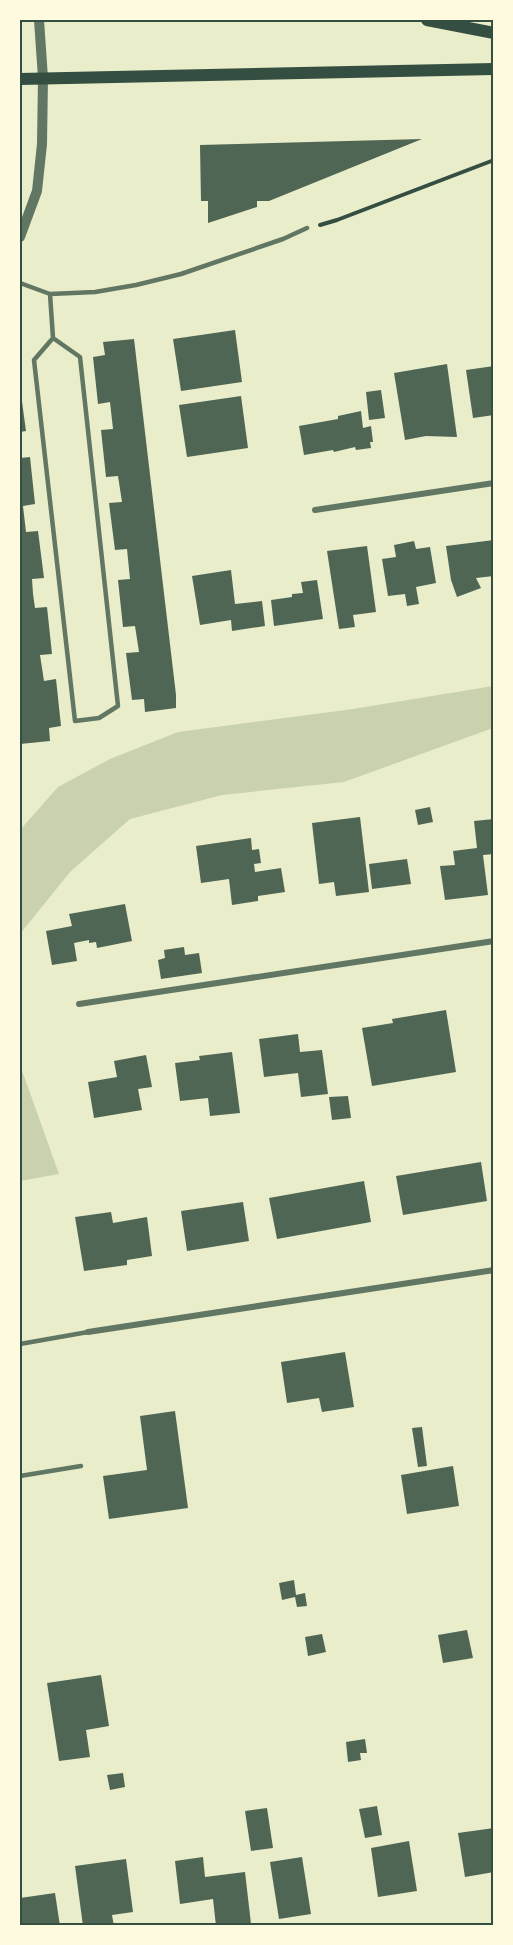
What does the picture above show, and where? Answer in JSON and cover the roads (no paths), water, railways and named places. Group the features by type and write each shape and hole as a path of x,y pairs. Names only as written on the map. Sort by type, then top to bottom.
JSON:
{"main road":[{"path":"427,20 494,33"},
{"path":"20,80 494,69"}],"street":[{"path":"20,237 37,191 42,144 43,78 39,20"},
{"path":"315,510 494,483"},
{"path":"79,1004 494,941"},
{"path":"88,1332 494,1270"}],"lane":[{"path":"20,283 50,294 95,292 181,274 283,239 307,228"},
{"path":"50,294 53,338 34,360 75,721 99,718 118,706 80,357 53,338"},
{"path":"20,1344 88,1332"},
{"path":"20,1476 81,1466"}]}
